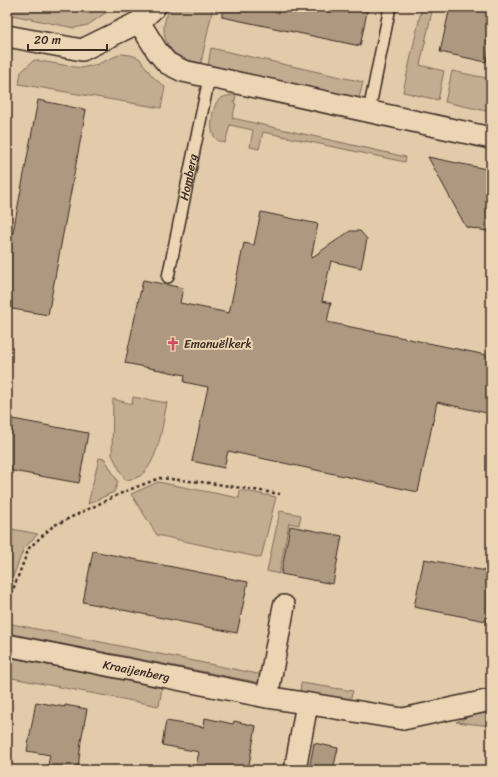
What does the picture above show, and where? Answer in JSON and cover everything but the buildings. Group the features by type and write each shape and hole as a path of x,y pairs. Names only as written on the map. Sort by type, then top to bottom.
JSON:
{"street":[{"path":"8,41 82,50 139,22 155,7"},
{"path":"139,22 157,51 167,63 183,71 209,78 491,138"},
{"path":"266,697 284,606"},
{"name":"Kraaijenberg","path":"7,645 266,697 403,719 491,700"},
{"path":"295,770 307,704"}],"lane":[{"path":"368,111 390,7"},
{"name":"Homberg","path":"168,277 209,78"}],"path":[{"path":"7,606 29,548 53,526 126,491 160,478 210,483 280,494"}],"shaded area":[{"path":"7,7 60,7 91,14 92,7 114,7 88,25 74,28 7,14"},
{"path":"173,7 213,7 201,63 180,57 168,45 165,38 164,25 169,12"},
{"path":"422,7 433,7 420,65 444,71 438,100 403,92"},
{"path":"211,48 363,82 359,98 208,65"},
{"path":"121,54 139,58 153,77 165,87 161,108 19,84 21,72 34,60 81,68 98,64"},
{"path":"452,71 491,79 491,112 445,102"},
{"path":"232,95 236,96 234,103 236,104 232,118 406,157 405,162 263,132 259,149 250,147 253,130 230,125 225,143 216,139 212,131 213,112 218,100"},
{"path":"133,397 167,403 159,442 152,462 140,476 125,480 112,455 113,399 132,404"},
{"path":"99,458 105,459 118,482 114,492 88,504"},
{"path":"158,482 239,498 240,490 276,497 261,558 157,535 131,494"},
{"path":"280,511 301,515 299,525 289,523 279,574 267,571"},
{"path":"7,528 38,534 24,548 7,592"},
{"path":"7,623 263,675 261,683 7,633"},
{"path":"7,657 162,688 159,706 7,677"},
{"path":"301,683 353,691 350,700 300,692"},
{"path":"491,712 491,726 456,722 473,715"}],"place":[{"name":"Emanuëlkerk","path":"173,344"}]}
